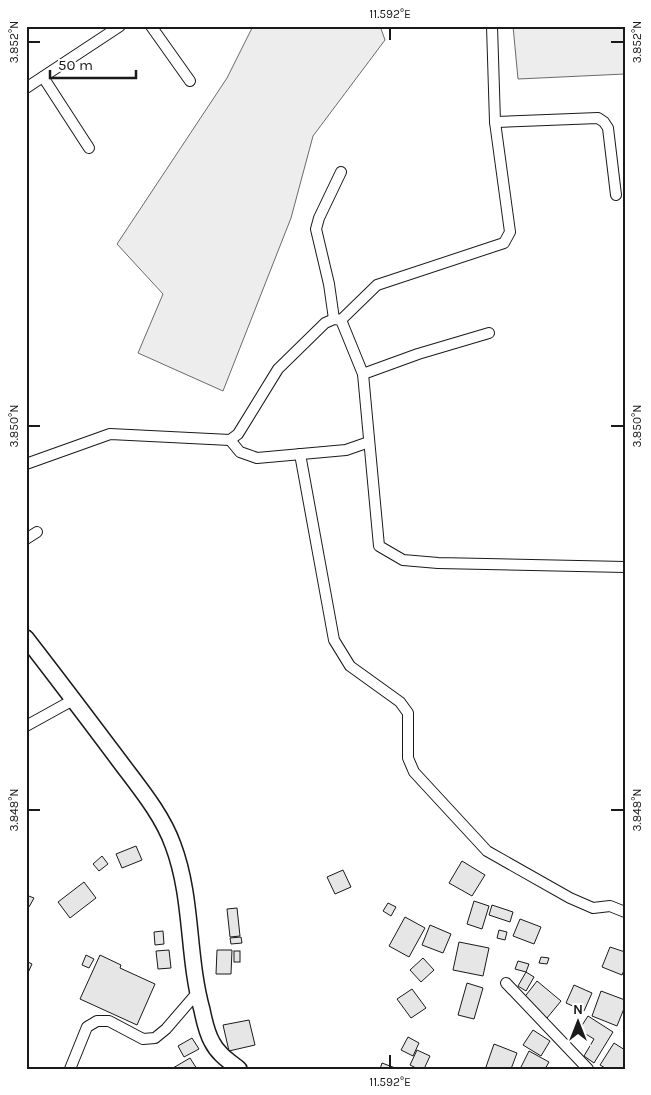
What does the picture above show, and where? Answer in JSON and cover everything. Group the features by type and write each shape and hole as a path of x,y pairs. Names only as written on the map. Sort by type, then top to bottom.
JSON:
{"street":[{"path":"26,88 120,26"},
{"path":"151,26 190,81"},
{"path":"26,464 110,434 218,441 230,440 238,434 278,369 325,323 337,319 377,285 504,242 510,232 495,122 492,26"},
{"path":"43,77 89,148"},
{"path":"495,122 598,118 608,128 616,195"},
{"path":"341,172 319,218 316,229 337,319 363,374 379,546 403,560 438,563 625,567"},
{"path":"363,374 418,354 488,333"},
{"path":"230,440 240,452 257,458 346,450 369,442"},
{"path":"300,454 334,640 350,666 400,702 408,713 408,758 414,772 487,852 570,898 594,908 610,906 625,912"},
{"path":"26,539 37,532"},
{"path":"26,638 150,802 173,844 181,870 197,993 212,1043 223,1056 239,1069"},
{"path":"26,726 74,700"},
{"path":"506,983 588,1069"},
{"path":"70,1069 86,1027 97,1021 109,1021 143,1038 155,1038 166,1029 197,993"}],"shaded area":[{"path":"253,26 380,26 385,40 313,136 291,218 223,391 138,353 163,294 117,244 227,78"},
{"path":"513,26 625,26 625,74 518,79"}],"building":[{"path":"136,846 142,860 122,868 116,854"},
{"path":"102,856 108,864 99,871 93,864"},
{"path":"462,861 485,875 472,896 449,883"},
{"path":"343,870 351,887 335,894 327,877"},
{"path":"84,882 96,898 70,918 58,902"},
{"path":"26,895 34,898 29,907 26,906"},
{"path":"474,901 489,906 482,929 467,924"},
{"path":"388,903 396,907 391,916 383,911"},
{"path":"492,905 513,912 510,922 489,915"},
{"path":"237,908 240,936 230,937 227,909"},
{"path":"405,917 425,928 409,957 389,946"},
{"path":"520,919 541,927 534,944 513,936"},
{"path":"430,925 451,934 443,953 422,945"},
{"path":"499,930 507,932 505,940 497,938"},
{"path":"163,931 164,944 155,945 154,932"},
{"path":"241,937 242,943 231,944 230,938"},
{"path":"459,942 489,948 483,976 453,970"},
{"path":"610,947 625,952 625,968 622,975 602,967"},
{"path":"169,950 171,968 158,969 156,951"},
{"path":"217,950 232,950 231,974 216,974"},
{"path":"234,951 240,951 240,962 234,962"},
{"path":"86,955 94,959 89,968 82,965"},
{"path":"100,955 121,965 120,968 155,984 137,1025 80,999"},
{"path":"541,957 549,958 547,964 539,963"},
{"path":"423,958 434,970 421,982 410,970"},
{"path":"26,961 32,964 26,977"},
{"path":"518,961 529,964 526,972 515,969"},
{"path":"526,972 534,977 526,991 518,986"},
{"path":"537,981 561,1001 547,1018 523,999"},
{"path":"467,983 483,988 474,1019 458,1015"},
{"path":"574,985 592,993 584,1011 566,1003"},
{"path":"412,989 426,1008 411,1018 397,999"},
{"path":"601,991 625,1000 625,1006 617,1026 592,1016"},
{"path":"588,1016 613,1032 594,1063 584,1056 594,1039 579,1030"},
{"path":"249,1020 255,1045 229,1051 223,1025"},
{"path":"533,1030 550,1041 541,1056 523,1045"},
{"path":"408,1037 419,1043 413,1056 401,1050"},
{"path":"192,1038 199,1049 184,1057 178,1046"},
{"path":"614,1043 625,1050 625,1069 607,1069 600,1065"},
{"path":"494,1044 517,1053 511,1069 490,1069 486,1067"},
{"path":"417,1050 430,1056 424,1069 418,1069 410,1065"},
{"path":"529,1051 549,1062 545,1069 520,1069"},
{"path":"190,1058 197,1069 173,1068"},
{"path":"382,1063 398,1069 380,1069"}]}
